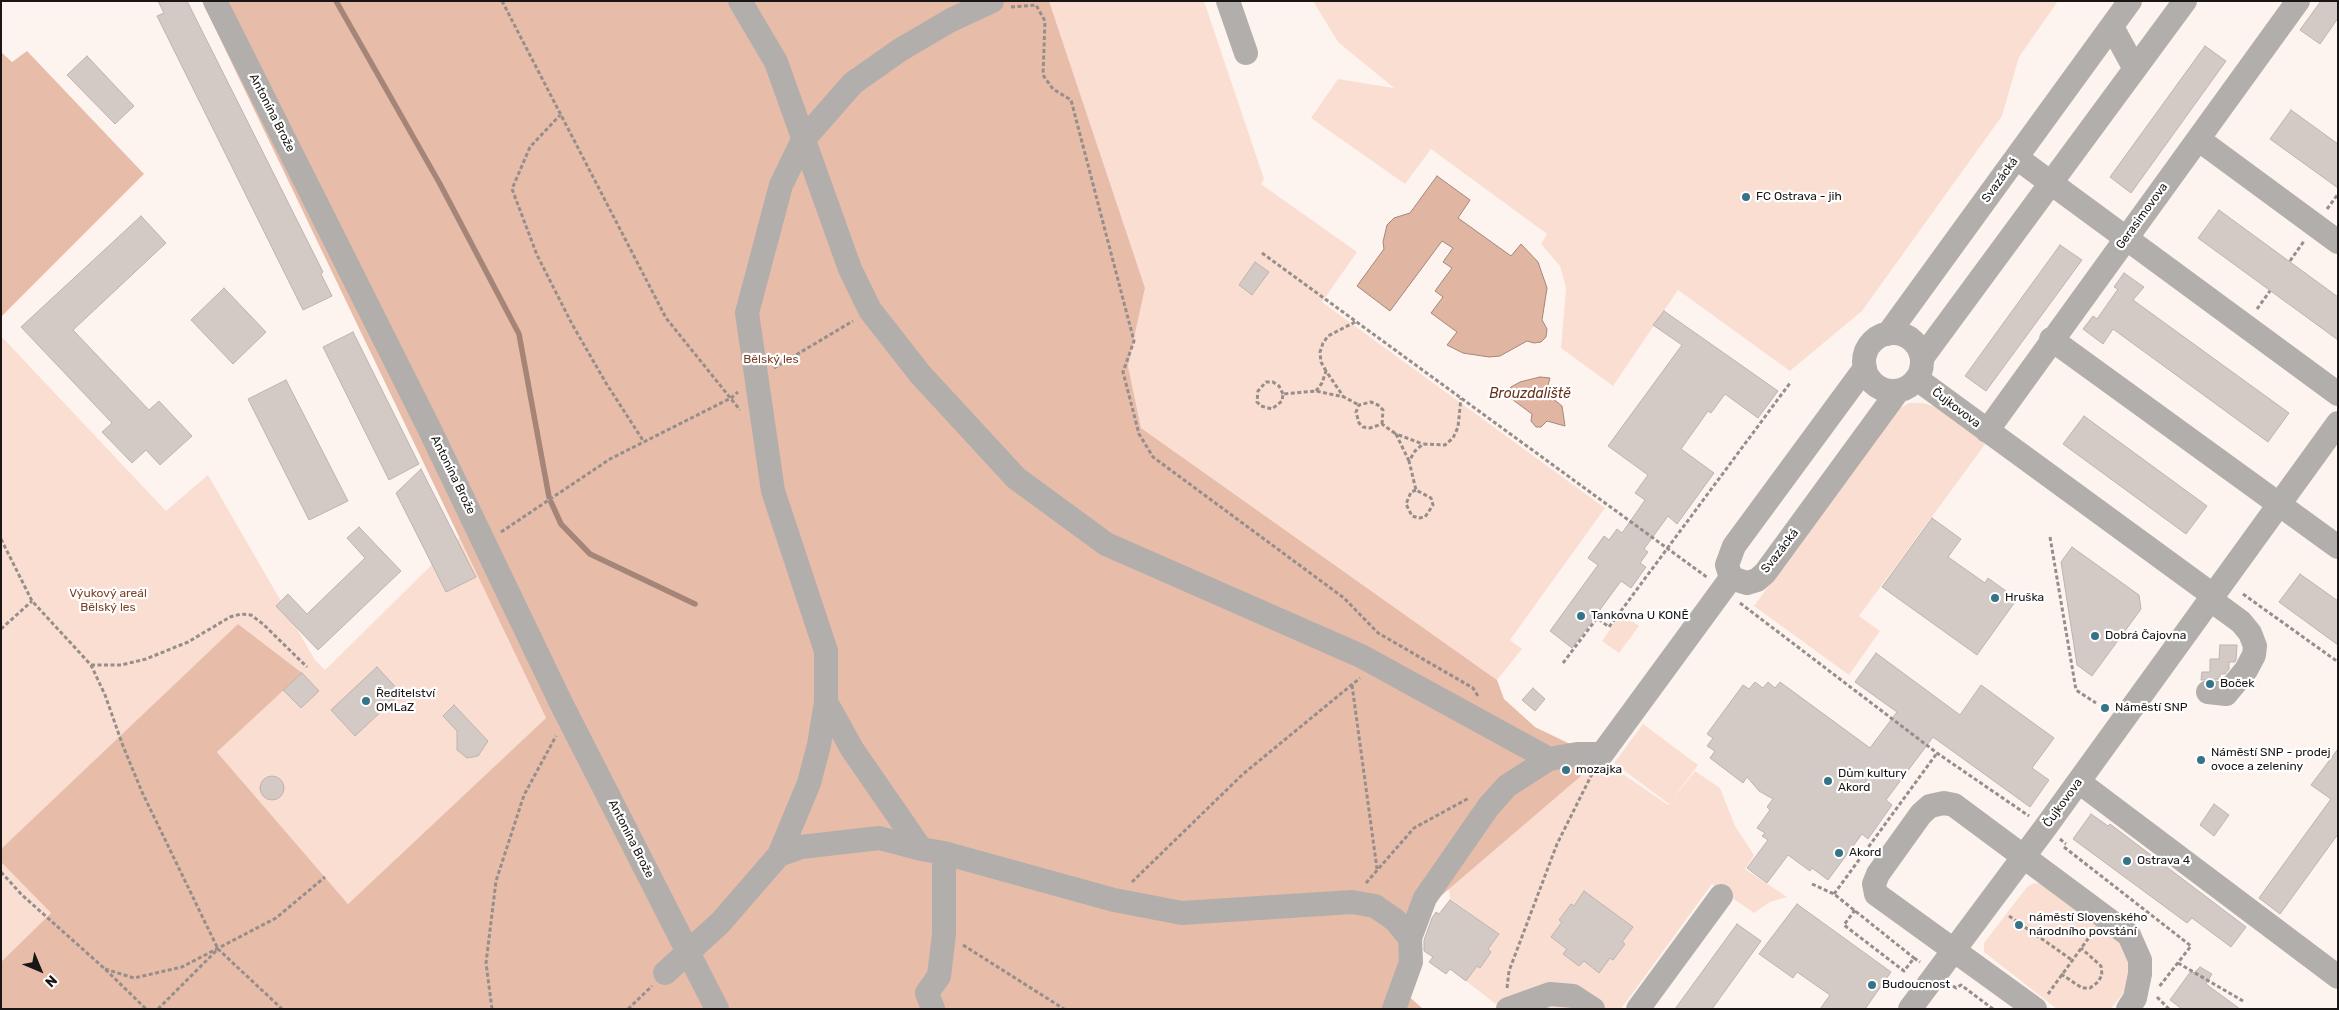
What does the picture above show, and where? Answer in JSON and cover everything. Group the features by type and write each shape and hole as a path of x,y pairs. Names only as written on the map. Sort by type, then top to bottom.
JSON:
{"street":[{"name":"Antonína Brože","path":"216,1 486,542 528,656 566,711 717,1009"},
{"path":"740,1 776,62 850,269 870,310 920,374 1016,478 1106,544 1378,665 1549,759"},
{"path":"1228,1 1246,53"},
{"name":"Svazácká","path":"1727,584 1747,583 1757,580 1765,573 1912,376 2185,1"},
{"name":"Gerasimovova","path":"1987,431 2051,339 2298,1"},
{"name":"Svazácká","path":"1888,334 2112,27 2127,2"},
{"path":"665,973 720,924 779,855 809,783 819,745 826,702 826,651 773,491 747,313 781,184 803,140 853,83 952,11 986,4"},
{"path":"2112,27 2135,69"},
{"path":"2198,139 2338,242"},
{"path":"2017,158 2338,394"},
{"path":"1888,334 1896,334 1910,339 1920,350 1912,376 1884,390 1877,386 1868,375 1865,368 1866,354 1868,348 1880,336 1888,334"},
{"path":"2051,339 2338,547"},
{"path":"1394,1009 1411,962 1410,938 1424,898 1489,806 1507,786 1549,759 1577,754 1602,754 1727,584 1727,565 1734,546 1865,368"},
{"name":"Čujkovova","path":"1912,376 2212,598"},
{"name":"Čujkovova","path":"1910,1009 2045,828 2338,423"},
{"path":"2208,692 2226,694 2246,670 2254,655 2255,646 2250,633 2241,622 2212,598"},
{"path":"826,702 852,749 933,851 944,934 939,976 927,993 933,1009"},
{"path":"2078,782 2338,977"},
{"path":"2041,1002 1952,951 1879,897 1875,889 1878,874 1921,814 1936,804 1954,805 2024,855 2129,935 2140,960 2138,989 2130,1008"},
{"path":"779,855 801,847 879,838 1114,900 1182,913 1352,902 1375,906 1395,920 1410,938"},
{"path":"1638,1009 1721,896"},
{"path":"1508,999 1550,994 1573,996 1593,1009"}],"path":[{"path":"502,1 666,318 742,413"},
{"path":"986,4 1036,5 1045,21 1043,75 1053,89 1071,100 1134,342 1123,372 1139,434 1153,457 1344,598 1378,633 1473,688 1483,703"},
{"path":"562,114 530,148 512,189 538,255 572,324 606,383 644,442"},
{"path":"1262,253 1669,549 1727,584 1937,753 2066,844"},
{"path":"486,542 610,459 730,398 756,378 870,310"},
{"path":"1344,397 1321,362 1320,352 1328,336 1358,321"},
{"path":"1316,390 1322,382 1326,371"},
{"path":"1266,382 1273,382 1283,394 1282,401 1272,409 1261,406 1256,396 1261,385 1266,382"},
{"path":"1563,663 1597,618 1609,627 1669,549 1790,383"},
{"path":"1283,394 1316,390 1344,397 1359,405 1371,402 1383,410 1382,424"},
{"path":"1382,424 1396,434 1423,444 1445,444 1453,438 1458,427 1461,398"},
{"path":"1359,405 1356,412 1359,423 1363,427 1370,428 1382,424"},
{"path":"1396,434 1409,462 1416,490 1431,498 1433,505 1425,517 1412,516 1406,504 1412,492 1416,490"},
{"path":"1409,462 1414,451 1423,444"},
{"path":"2050,537 2076,690 2096,703"},
{"path":"1,539 32,601 91,666 106,695 123,746 142,792 218,949 282,1009"},
{"path":"2243,594 2338,662"},
{"path":"1,629 32,601"},
{"path":"91,666 121,665 146,659 188,642 230,617 241,614 251,615 263,624 307,667"},
{"path":"1114,900 1243,774 1378,665"},
{"path":"1352,685 1377,869"},
{"path":"492,1009 486,963 496,881 524,795 554,741 566,711"},
{"path":"1834,894 1937,753"},
{"path":"1508,999 1509,971 1556,844 1602,754"},
{"path":"1352,902 1377,869 1414,828 1472,797"},
{"path":"1,872 22,895 105,969 146,1009"},
{"path":"105,969 134,978 182,967 276,918 325,877"},
{"path":"1812,884 1834,894 1914,958"},
{"path":"2041,1002 2122,893"},
{"path":"1855,910 1844,926 1900,967"},
{"path":"2009,916 2072,960"},
{"path":"944,934 1064,1009"},
{"path":"2061,974 2082,988 2090,988 2098,982 2101,966 2081,948"},
{"path":"158,1009 218,949"},
{"path":"2178,963 2243,1001"},
{"path":"628,1009 665,973"}],"green space":[{"name":"Bělský les","path":"202,1 1049,1 1145,288 1128,366 1141,428 1497,680 1504,699 1535,727 1601,759 1428,907 1405,993 1423,1009 1,1009 1,962 51,913 1,862 1,849 238,624 302,673 217,752 348,904 546,718"},
{"path":"1049,1 1204,1 1264,179 1261,184 1357,252 1322,302 1605,508 1510,640 1522,649 1497,680 1141,428 1128,366 1145,288"},
{"name":"FC Ostrava - jih","path":"1313,1 2058,1 2019,57 2002,116 1862,311 1790,371 1678,290 1613,386 1561,348 1566,288 1560,266 1541,244 1547,234 1431,149 1405,184 1311,118 1338,79 1394,88 1338,42"},
{"path":"27,51 144,174 1,317 1,52 12,62"},
{"name":"Výukový areál Bělský les","path":"1,336 166,511 208,475 315,660 325,670 461,536 546,718 348,904 217,752 301,673 238,624 1,849"},
{"path":"1909,403 1923,403 1936,407 1986,443 1859,616 1880,631 1849,675 1754,606 1897,410"},
{"path":"1621,613 1639,626 1619,653 1602,641"},
{"path":"1643,724 1698,765 1669,804 1614,763"},
{"path":"1601,759 1668,805 1695,771 1720,788 1735,826 1754,855 1745,869 1787,897 1770,902 1754,913 1712,884 1621,1009 1502,1009 1466,981 1477,966 1480,968 1491,952 1488,949 1499,934 1450,899 1449,889"},
{"path":"1,862 51,913 1,962"},
{"path":"2034,883 2041,884 2121,943 2127,952 2130,971 2126,989 2111,1009 2057,1009 1984,952 1984,943 2027,887"}],"water":[{"path":"1437,176 1470,200 1458,218 1511,256 1521,244 1538,262 1547,288 1542,320 1547,329 1546,337 1541,342 1527,341 1500,356 1489,357 1463,353 1447,345 1457,332 1431,313 1443,297 1435,291 1452,268 1443,262 1453,248 1442,241 1390,311 1357,286 1384,249 1383,242 1387,225 1394,218 1410,213"},
{"name":"Brouzdaliště","path":"1540,377 1550,378 1545,396 1552,398 1562,406 1565,426 1547,421 1541,427 1536,427 1531,421 1532,414 1505,394 1511,387 1520,382"}],"building":[{"path":"158,1 187,1 323,272 321,274 332,296 303,310 157,16 164,13"},
{"path":"2321,1 2338,1 2338,18 2320,44 2300,30"},
{"path":"2205,46 2226,61 2131,193 2110,177"},
{"path":"87,56 134,106 115,124 67,75"},
{"path":"2291,110 2338,144 2338,188 2270,139"},
{"path":"2219,210 2338,297 2338,340 2198,238"},
{"path":"141,216 166,243 73,330 149,410 159,401 192,436 160,465 146,450 132,463 102,432 112,423 21,327"},
{"path":"2060,245 2082,260 1986,391 1965,376"},
{"path":"1255,262 1269,272 1252,295 1239,285"},
{"path":"2124,273 2144,287 2133,300 2289,413 2268,442 2113,329 2103,344 2083,329 2093,316 2097,319 2118,289 2114,287"},
{"path":"224,288 266,332 233,364 191,320"},
{"path":"1664,311 1778,391 1758,418 1725,394 1711,413 1708,411 1681,449 1714,473 1677,524 1668,516 1644,549 1648,552 1640,563 1646,567 1631,588 1621,581 1572,648 1550,631 1598,565 1588,558 1604,536 1609,540 1617,529 1622,533 1645,500 1635,493 1648,475 1608,446 1682,345 1653,325"},
{"path":"353,332 419,464 389,480 323,347"},
{"path":"286,380 348,501 309,520 248,399"},
{"path":"2084,416 2207,506 2186,534 2063,444"},
{"path":"421,469 476,577 446,592 396,493"},
{"path":"1932,518 1961,539 1948,557 1985,583 1988,578 2017,599 1977,655 1882,587"},
{"path":"359,527 401,571 318,650 276,606 288,594 307,614 365,558 347,538"},
{"path":"2072,547 2139,595 2141,609 2092,676 2077,665 2061,562"},
{"path":"2300,574 2338,601 2338,645 2279,602"},
{"path":"2220,645 2237,645 2235,662 2229,662 2229,669 2225,674 2220,674 2220,679 2201,680 2202,672 2210,672 2210,659 2219,659"},
{"name":"Dům kultury Akord","path":"1876,653 1960,715 1981,685 2054,738 2032,768 2049,780 2030,807 1933,737 1886,800 1892,805 1868,839 1862,834 1828,880 1812,868 1810,871 1788,855 1767,883 1747,868 1768,840 1762,836 1765,833 1757,828 1770,810 1767,807 1773,799 1759,791 1747,777 1743,783 1710,758 1715,751 1707,746 1713,738 1707,734 1743,685 1749,689 1755,682 1763,688 1768,682 1775,688 1780,682 1870,748 1897,712 1855,682"},
{"name":"Ředitelství OMLaZ","path":"377,667 401,693 355,736 331,710"},
{"path":"302,673 319,691 301,708 283,690"},
{"path":"1533,688 1545,699 1535,711 1522,700"},
{"path":"454,705 488,741 478,756 467,758 457,750 457,731 443,716"},
{"path":"2338,749 2338,834 2280,914 2259,898 2331,799 2311,785"},
{"path":"272,776 277,777 283,783 283,793 277,799 272,800 267,799 261,793 260,788 261,783 267,777"},
{"path":"2214,804 2229,815 2214,836 2200,825"},
{"path":"2091,814 2108,826 2110,824 2246,927 2231,947 2192,918 2187,923 2073,839"},
{"path":"1584,891 1633,927 1622,942 1625,944 1613,960 1610,958 1599,973 1584,961 1579,966 1563,954 1567,949 1551,937 1562,922 1559,920 1571,904 1574,906"},
{"path":"1450,900 1499,934 1488,949 1491,952 1480,968 1477,966 1466,981 1450,969 1446,974 1429,962 1433,957 1424,951 1424,940 1432,918 1436,912 1439,914"},
{"path":"1797,904 1891,972 1865,1009 1820,1009 1830,995 1797,972 1793,978 1759,954"},
{"path":"1737,924 1761,941 1712,1009 1675,1009"},
{"path":"2200,967 2212,974 2206,984 2240,1009 2182,1009 2170,1000 2191,971 2194,973"}],"waterway":[{"path":"336,1 440,184 519,334 549,497"},
{"path":"551,502 561,524 590,554 695,604"}],"place":[{"name":"FC Ostrava - jih","path":"1746,197"},
{"name":"Hruška","path":"1995,598"},
{"name":"Tankovna U KONĚ","path":"1581,616"},
{"name":"Dobrá Čajovna","path":"2095,636"},
{"name":"Boček","path":"2210,684"},
{"name":"Ředitelství OMLaZ","path":"366,701"},
{"name":"Náměstí SNP","path":"2105,708"},
{"name":"Náměstí SNP - prodej ovoce a zeleniny","path":"2201,760"},
{"name":"mozajka","path":"1566,770"},
{"name":"Dům kultury Akord","path":"1828,781"},
{"name":"Akord","path":"1839,853"},
{"name":"Ostrava 4","path":"2127,861"},
{"name":"náměstí Slovenského národního povstání","path":"2019,925"},
{"name":"Budoucnost","path":"1872,985"}]}
